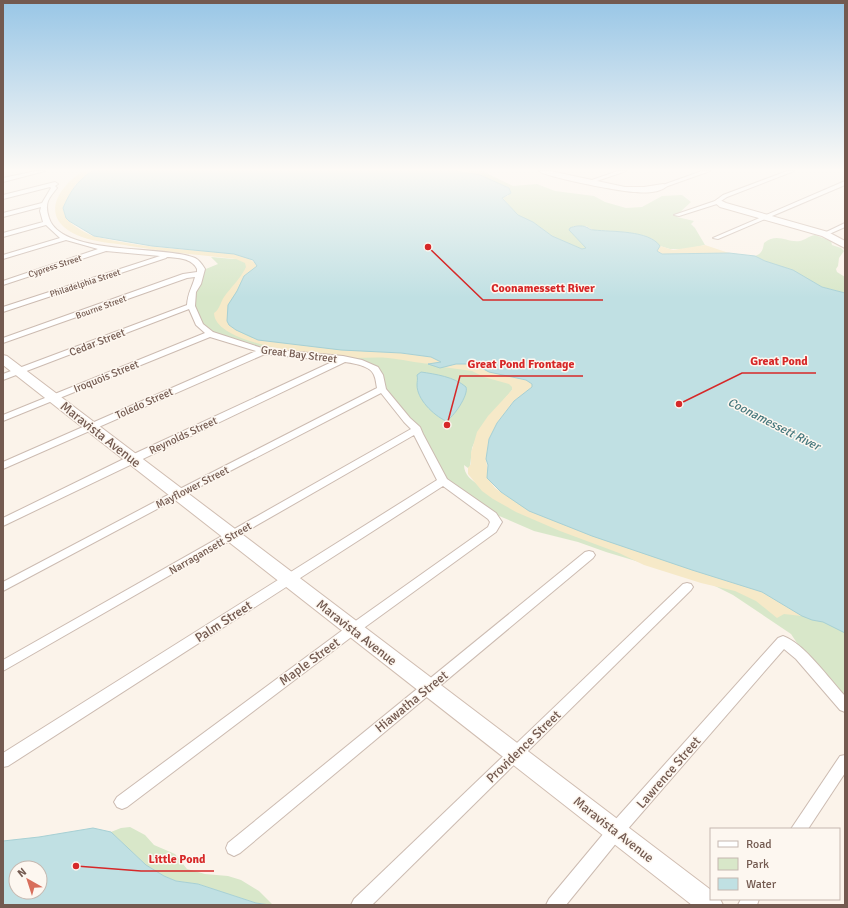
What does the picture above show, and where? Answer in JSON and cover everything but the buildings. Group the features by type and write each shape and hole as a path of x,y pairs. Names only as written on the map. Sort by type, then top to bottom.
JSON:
{"main road":[{"path":"752,213 825,234 845,245"},
{"name":"Maravista Avenue","path":"3,359 11,374 53,397 712,905"}],"street":[{"path":"44,213 47,223 56,233 66,238 106,249 167,256 181,256 194,260 201,269 197,284 192,292 191,306 200,325 210,334"},
{"path":"677,215 681,213"},
{"path":"716,238 773,213"},
{"path":"3,235 47,223"},
{"path":"825,234 845,225"},
{"path":"3,257 66,238"},
{"name":"Cypress Street","path":"3,283 106,249"},
{"name":"Philadelphia Street","path":"3,310 167,256"},
{"name":"Bourne Street","path":"3,341 186,276 199,274"},
{"name":"Cedar Street","path":"11,374 191,306"},
{"name":"Great Bay Street","path":"210,334 264,351 359,362 375,369 379,375 382,389 407,420 417,429 418,434 443,481 492,516 496,522"},
{"name":"Iroquois Street","path":"3,418 210,334"},
{"name":"Toledo Street","path":"3,466 264,351"},
{"name":"Reynolds Street","path":"3,522 343,360"},
{"name":"Mayflower Street","path":"3,587 382,389"},
{"name":"Narragansett Street","path":"3,666 417,429"},
{"name":"Palm Street","path":"3,761 443,481"},
{"name":"Maple Street","path":"122,802 353,629 492,529 496,522"},
{"name":"Hiawatha Street","path":"234,848 589,555"},
{"name":"Providence Street","path":"360,905 686,587"},
{"name":"Lawrence Street","path":"556,905 616,831 782,641 801,655 845,706"},
{"path":"800,828 845,761"}],"green space":[{"path":"516,213 679,213 677,217 694,221 691,224 705,245 687,249 670,249 660,246 652,239 642,235 593,230 586,226 574,226 569,230 586,248 582,249 552,236 533,222"},
{"path":"815,235 831,241 832,245 841,248 844,251 839,258 836,269 837,272 845,277 845,293 822,287 792,270 755,256 761,253 764,243 774,238 800,241"},
{"path":"211,257 233,259 245,258 356,349 523,377 481,427 472,448 470,467 468,468 464,465 465,472 469,477 481,486 845,630 845,699 801,649 791,634 733,595 709,583 578,542 534,531 497,515 449,482 418,437 381,389 379,377 366,364 349,357 275,347 254,346 214,335 201,326 191,298 201,271 218,264"},
{"path":"130,827 145,835 154,845 175,854 187,869 205,874 228,876 241,880 259,891 273,905 256,903 198,884 176,881 164,876 146,865 111,832 121,828"}],"sand":[{"path":"56,213 65,213 67,219 76,227 93,236 138,245 233,254 244,256 249,259 257,266 243,279 228,305 236,330 252,338 341,350 401,353 431,357 441,362 430,364 388,358 354,358 321,355 275,348 252,342 233,334 219,325 214,313 244,271 246,267 245,263 236,259 156,250 88,239 68,230 61,224"},
{"path":"705,245 729,253 662,254 657,251 660,246 673,250"},
{"path":"456,364 474,364 489,372 526,380 532,384 532,387 514,401 497,423 489,439 486,459 489,480 495,488 523,507 538,514 592,536 692,570 749,586 763,592 802,616 784,614 777,618 756,601 735,591 701,583 644,565 619,553 560,531 516,512 482,491 468,474 468,468 471,464 471,453 477,432 488,416 512,390 512,387 509,384 484,377 472,371 443,367"}],"water":[{"path":"65,213 516,213 533,222 552,236 582,249 586,248 569,230 570,228 582,226 593,230 639,234 655,241 660,246 657,251 662,254 729,253 755,256 765,261 793,270 822,287 845,293 845,633 823,622 802,616 762,592 592,536 529,511 501,492 487,478 488,465 486,459 489,439 497,423 514,401 532,387 532,384 526,380 489,372 474,364 456,364 440,368 428,364 441,362 431,357 401,353 341,350 258,340 236,330 229,325 227,321 228,305 244,276 257,266 253,260 234,254 152,246 94,236 66,218"},
{"path":"421,372 451,378 466,387 465,395 460,406 446,421 431,411 420,396 417,385 417,375"},
{"path":"93,828 111,832 146,865 164,876 176,881 198,884 256,903 270,905 3,905 3,841"}],"place":[{"name":"Coonamessett River","path":"428,247"},
{"name":"Great Pond","path":"679,404"},
{"name":"Great Pond Frontage","path":"447,425"},
{"name":"Little Pond","path":"76,866"}]}
